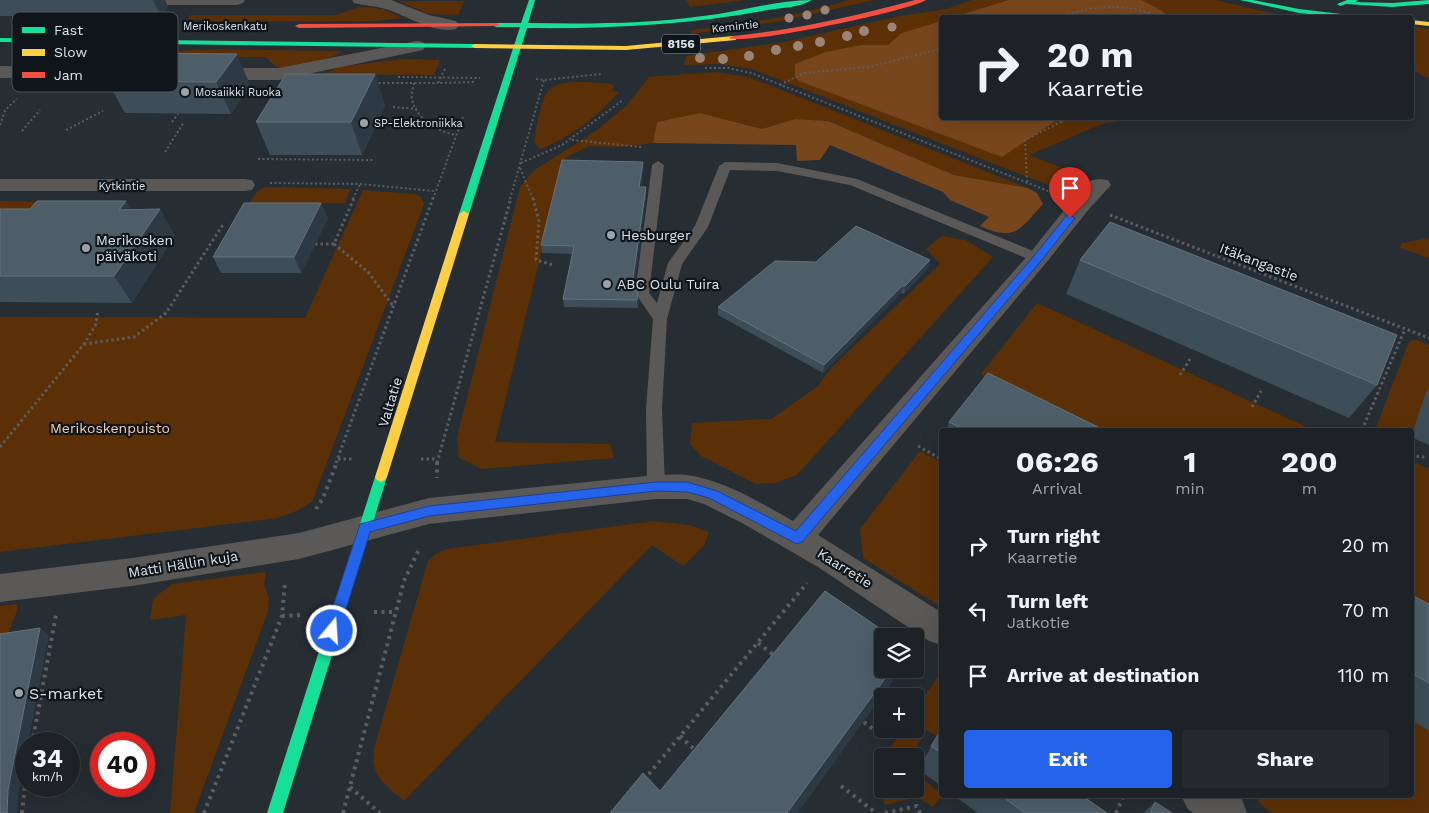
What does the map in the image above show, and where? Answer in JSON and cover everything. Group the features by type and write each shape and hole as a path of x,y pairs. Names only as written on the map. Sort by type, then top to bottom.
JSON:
{"main road":[{"name":"Valtatie","path":"275,813 532,0"},
{"name":"Kemintie","path":"523,26 670,22 748,12 808,0"},
{"name":"Kemintie","path":"516,48 626,48 760,36 844,21 922,0"},
{"path":"1243,0 1299,11 1349,15 1429,14"},
{"path":"1340,4 1355,0"},
{"path":"1321,2 1392,5 1429,2"},
{"path":"1414,22 1429,24"},
{"name":"Merikoskenkatu","path":"286,26 523,26"},
{"name":"Merikoskenkatu","path":"178,43 516,48"}],"street":[{"name":"Merikoskenkatu","path":"125,0 237,0"},
{"name":"Merikoskenkatu","path":"360,0 391,5 424,19 450,25"},
{"name":"Merikoskenkatu","path":"188,74 279,74 417,46"},
{"name":"Kytkintie","path":"0,185 244,185"},
{"path":"797,538 1038,258 1081,204 1100,185"},
{"name":"Kaarretie","path":"365,528 429,511 656,486 687,487 712,494 797,538 939,629"},
{"name":"Matti Hällin kuja","path":"0,588 132,572 299,546 365,528"},
{"path":"1205,798 1228,813"}],"lane":[{"path":"658,165 642,293 660,320"},
{"path":"656,486 654,409 660,320 675,263 701,227 725,166 777,167 853,182 1038,258"}],"path":[{"path":"1063,15 1088,5"},
{"path":"1153,10 1157,15"},
{"path":"780,85 804,74 868,67 939,49"},
{"path":"438,83 446,68"},
{"name":"Itäkangastie","path":"698,68 729,68 751,73 1027,183 1429,338"},
{"path":"534,78 544,80 604,74"},
{"path":"473,91 478,78"},
{"path":"343,813 404,581 420,548 438,476 437,459 544,80"},
{"path":"366,82 482,82"},
{"path":"414,83 412,99 418,110 436,131 456,135"},
{"path":"520,166 537,159 571,139 623,100"},
{"path":"393,107 418,110"},
{"path":"204,813 282,616 283,588 312,515 323,498 434,191 466,109"},
{"path":"0,125 5,110"},
{"path":"22,131 40,110"},
{"path":"66,130 103,111"},
{"path":"172,122 178,114"},
{"path":"1027,183 1025,140 1065,120"},
{"path":"165,152 184,122"},
{"path":"571,139 601,144 626,144 642,147"},
{"path":"258,159 374,160"},
{"path":"520,166 536,209 539,228 534,253 536,260 554,265"},
{"path":"244,185 263,183 360,184 434,191"},
{"path":"334,244 360,184"},
{"path":"84,344 134,337 166,312 224,223"},
{"path":"315,244 334,244 368,272 393,306"},
{"path":"0,447 84,344 98,318 98,310"},
{"path":"1363,428 1405,329"},
{"path":"1180,375 1190,359"},
{"path":"1252,407 1261,391"},
{"path":"922,448 939,458"},
{"path":"1414,456 1425,457"},
{"path":"642,782 812,577"},
{"path":"34,732 63,580"},
{"path":"758,643 778,658"},
{"path":"864,722 874,730"},
{"path":"680,736 700,754"},
{"path":"841,786 876,813"},
{"path":"350,787 380,813"},
{"path":"22,813 24,797"},
{"path":"1116,813 1123,798"},
{"path":"885,813 917,806 920,813"}],"green space":[{"path":"686,0 745,0 690,7"},
{"path":"848,0 874,0 781,21 691,34 692,30 790,15"},
{"path":"972,0 1215,0 1285,15 939,15 939,120 1125,120 1102,124 1029,155 1083,176 1074,188 1061,190 752,69 719,64 684,65 686,56 784,42 900,16 946,9"},
{"path":"398,1 464,2 458,15 429,14"},
{"path":"359,7 383,9 403,18 373,21 230,22 188,19 191,15 336,15"},
{"path":"1414,26 1429,29 1429,79 1414,71"},
{"path":"215,49 341,52 310,64 284,68 276,66 266,57 178,57 178,51"},
{"path":"402,59 440,60 434,75 324,74 339,67"},
{"path":"715,72 749,77 1028,188 954,175 828,121 795,119 762,129 700,113 657,122 653,143 620,147 588,146 564,159 495,442 610,444 614,458 482,469 459,458 457,437 520,187 533,171 596,131 626,106 649,77"},
{"path":"589,82 611,84 614,86 612,91 619,92 583,125 562,139 540,149 534,141 545,96 553,87 562,84"},
{"path":"264,187 351,189 345,203 249,203 257,192"},
{"name":"Merikoskenpuisto","path":"363,190 415,194 421,197 424,204 312,502 278,518 0,552 0,317 305,318"},
{"path":"0,201 58,202 0,221"},
{"path":"942,236 965,240 993,257 797,475 775,483 756,484 701,456 690,444 692,423 771,419 818,386 832,367 940,264 926,249"},
{"path":"1429,238 1429,258 1400,248 1402,243"},
{"path":"1037,303 1309,428 1080,428 981,374"},
{"path":"1412,340 1417,340 1429,345 1429,393 1414,429 1376,428 1408,344"},
{"path":"920,451 939,461 939,606 863,558 860,529"},
{"path":"1414,462 1429,469 1429,604 1414,597"},
{"path":"654,521 689,525 709,532 704,546 683,566 652,545 404,801 384,784 374,767 374,748 428,561 435,554 447,549"},
{"path":"266,572 264,585 269,599 268,611 194,813 170,813 186,615 150,620 153,599 172,584"},
{"path":"17,604 17,611 5,641 0,642 0,606"},
{"path":"938,676 939,733 937,736 927,730 924,735 924,697"},
{"path":"1414,722 1429,730 1429,813 1272,813 1258,802 1257,798 1414,798"},
{"path":"897,738 922,738 916,747 917,748 890,748"},
{"path":"924,780 939,792 940,798 933,807 919,798 924,798"},
{"path":"882,798 913,798 885,805"}],"shaded area":[{"path":"1009,0 1141,0 1167,15 960,15"},
{"path":"939,22 939,120 1057,120 1002,157 799,81 795,77 795,64 826,52 861,45 888,45 902,33"},
{"path":"700,113 762,129 795,119 828,121 954,175 1028,188 1037,193 1043,204 1022,227 1016,231 1002,233 980,226 989,217 950,200 943,192 830,145 820,160 797,161 796,145 653,143 657,122"}],"building":[{"path":"178,53 237,54 216,82 178,82"},
{"path":"286,74 375,74 351,122 256,122"},
{"path":"562,160 643,162 639,187 646,187 632,285 638,294 637,300 563,299 574,246 541,245"},
{"path":"37,201 126,201 119,210 160,209 114,276 0,276 0,209 30,209"},
{"path":"244,203 321,203 294,257 213,257"},
{"path":"1110,222 1397,335 1377,385 1080,260"},
{"path":"856,226 930,260 824,365 718,307 775,261 816,262"},
{"path":"988,373 1100,428 961,428 949,422"},
{"path":"825,591 879,628 874,628 874,678 885,678 878,688 874,688 874,694 787,813 610,813 643,773 660,791"},
{"path":"1414,596 1429,604 1429,683 1414,675"},
{"name":"S-market","path":"40,628 19,732 15,732 15,755 8,790 7,813 0,813 0,634"},
{"path":"939,733 939,752 931,746"},
{"path":"1004,798 1085,798 1107,813 1025,813"},
{"path":"1155,802 1172,813 1150,813"}],"traffic: fast":[{"path":"464,214 532,0"},
{"path":"496,25 648,24 723,16 809,0"},
{"path":"1243,0 1299,11 1341,15"},
{"path":"1340,4 1355,0"},
{"path":"1349,4 1392,5 1429,2"},
{"path":"0,40 12,40"},
{"path":"178,42 475,46"},
{"path":"275,813 381,477"}],"traffic: slow":[{"path":"1414,22 1429,24"},
{"path":"475,46 626,48 733,38"},
{"path":"381,477 464,214"}],"traffic: jam":[{"path":"733,38 805,28 923,0"},
{"path":"299,26 496,25"}],"place":[{"name":"Mosaiikki Ruoka","path":"185,92"},
{"name":"SP-Elektroniikka","path":"364,123"},
{"name":"Hesburger","path":"611,235"},
{"name":"Merikosken päiväkoti","path":"86,248"},
{"name":"ABC Oulu Tuira","path":"607,284"},
{"name":"S-market","path":"19,693"}],"route":[{"path":"332,631 365,528 429,511 656,486 687,487 712,494 797,538 1038,258 1070,218"}]}
